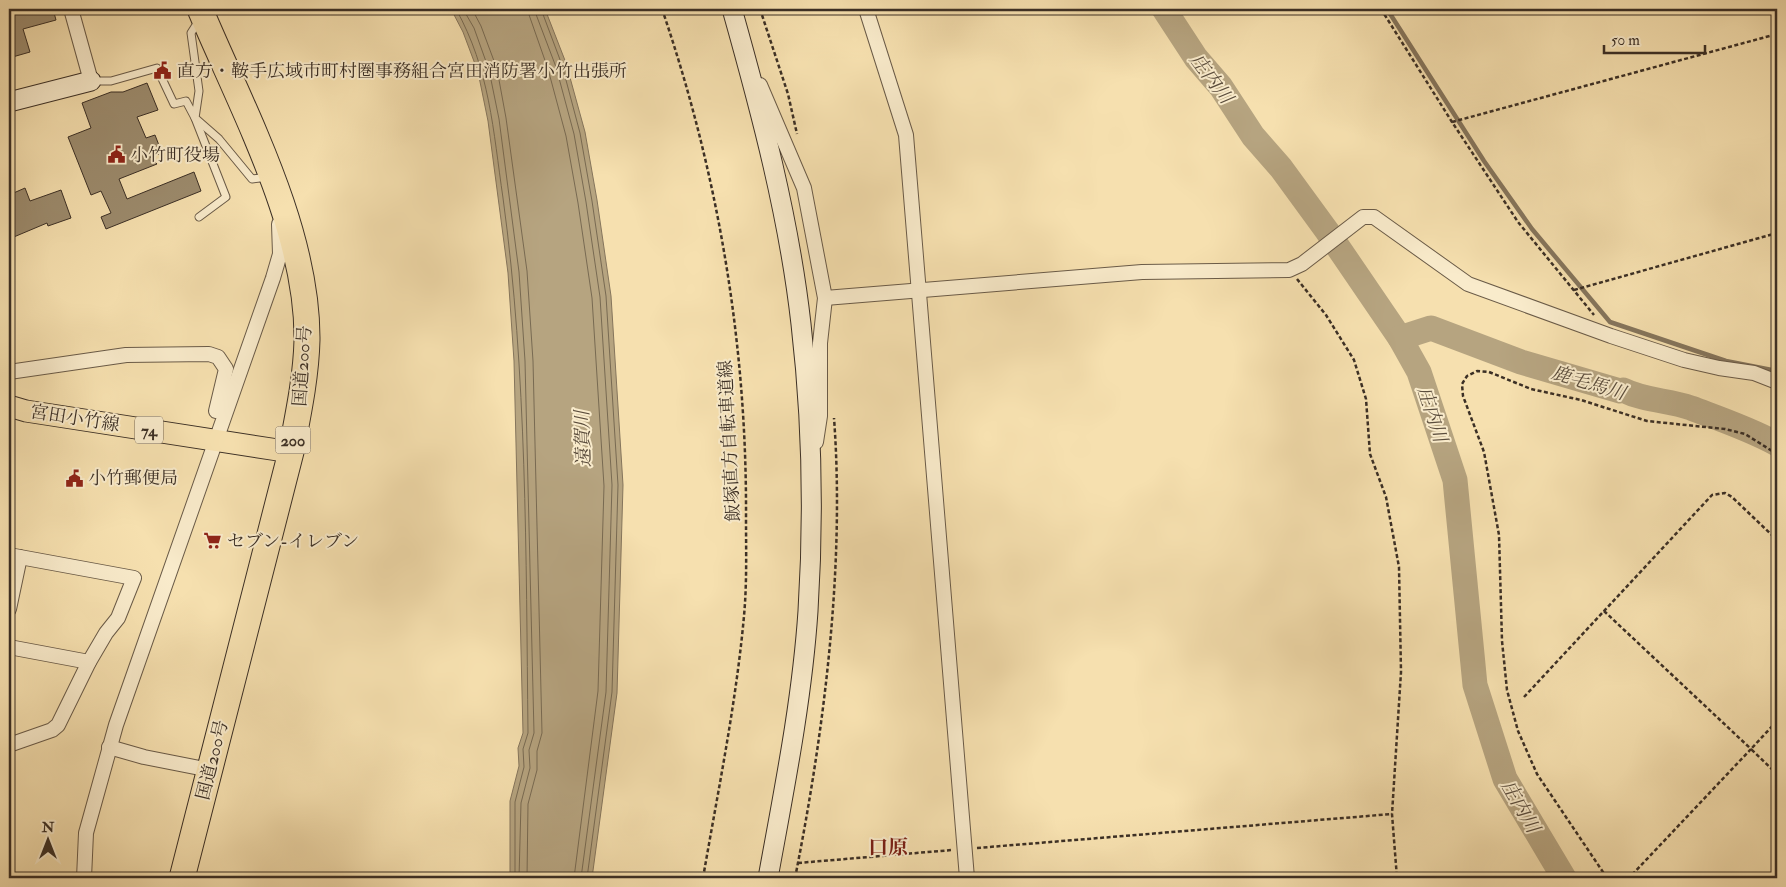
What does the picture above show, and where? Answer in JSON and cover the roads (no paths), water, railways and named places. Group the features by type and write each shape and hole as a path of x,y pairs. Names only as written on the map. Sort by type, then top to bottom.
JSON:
{"highway":[{"name":"国道200号","path":"182,878 291,452 304,390 307,339 305,302 300,270 275,186 201,12"}],"main road":[{"name":"宮田小竹線","path":"9,406 26,411 291,452"}],"street":[{"path":"9,102 91,81 71,9"},
{"path":"721,9 742,47 804,188 824,298 820,342 820,416 811,466"},
{"path":"732,9 776,177 792,260 801,324 811,466 811,548 802,672 795,732 768,878"},
{"path":"866,9 906,135 967,878"},
{"path":"84,878 86,832 109,747 213,440 280,254 275,186"},
{"path":"824,298 1142,272 1289,270 1302,264 1363,217 1374,217 1468,284 1611,336 1684,360 1754,373 1777,382"},
{"path":"9,372 126,355 209,354 218,356 226,369 221,397 213,421 213,440"},
{"path":"9,609 14,556 134,578 118,618 106,632 89,662 58,725 52,730 9,745"},
{"path":"9,647 89,662"},
{"path":"109,747 144,757 210,770"}],"lane":[{"path":"195,118 199,91 191,33 201,12"},
{"path":"91,81 111,81 157,68 174,104 186,101 195,118 226,196 199,217"},
{"path":"195,118 219,139 252,179 275,186"}],"water":[{"name":"遠賀川","path":"451,9 545,9 566,63 585,132 597,200 611,296 623,485 617,693 592,878 507,878 510,872 510,801 519,766 518,748 523,733 514,361 508,273 488,121 478,72 463,32"}],"waterway":[{"name":"庄内川","path":"1164,9 1196,58 1221,87 1253,136 1281,168 1327,231 1400,338 1419,372 1455,480 1475,685 1505,779 1564,878"},
{"path":"1387,9 1484,161 1532,229 1610,322 1726,361 1777,371"},
{"name":"鹿毛馬川","path":"1400,338 1431,328 1521,362 1620,391 1623,390 1631,394 1691,408 1746,429 1777,444"}],"place":[{"name":"直方・鞍手広域市町村圏事務組合宮田消防署小竹出張所","path":"163,71"},
{"name":"小竹町役場","path":"116,155"},
{"name":"小竹郵便局","path":"74,478"},
{"name":"セブン-イレブン","path":"213,541"}],"district":[{"name":"口原","path":"888,847"}]}
